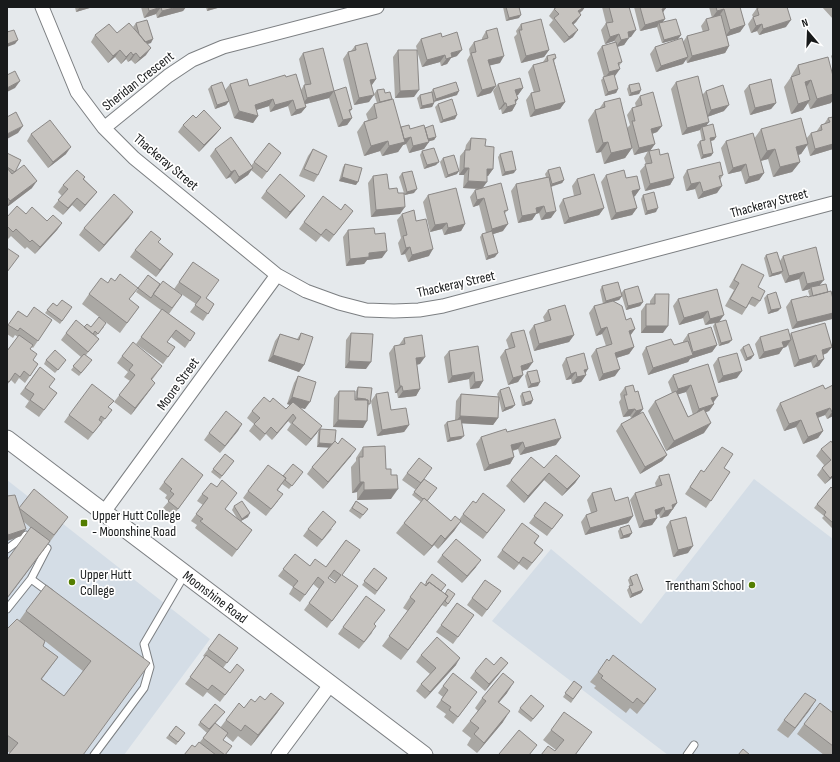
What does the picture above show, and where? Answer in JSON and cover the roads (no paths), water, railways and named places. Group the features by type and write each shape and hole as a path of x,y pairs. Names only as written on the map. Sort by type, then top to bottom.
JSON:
{"street":[{"name":"Thackeray Street","path":"42,7 77,92 104,128 134,158 277,275 306,291 366,310 419,310 443,306 833,203"},
{"name":"Sheridan Crescent","path":"104,128 168,76 192,60 223,47 377,7"},
{"name":"Moore Street","path":"104,512 277,275"},
{"name":"Moonshine Road","path":"7,439 424,755"},
{"path":"278,755 330,685"}],"lane":[{"path":"7,549 26,535 47,548 31,579 7,609"},
{"path":"94,755 144,688 150,667 144,644 185,574"},
{"path":"31,579 56,597"},
{"path":"138,658 150,667"},
{"path":"687,755 694,745"}],"place":[{"name":"Upper Hutt College - Moonshine Road","path":"84,523"},
{"name":"Upper Hutt College","path":"72,582"},
{"name":"Trentham School","path":"752,585"}]}
